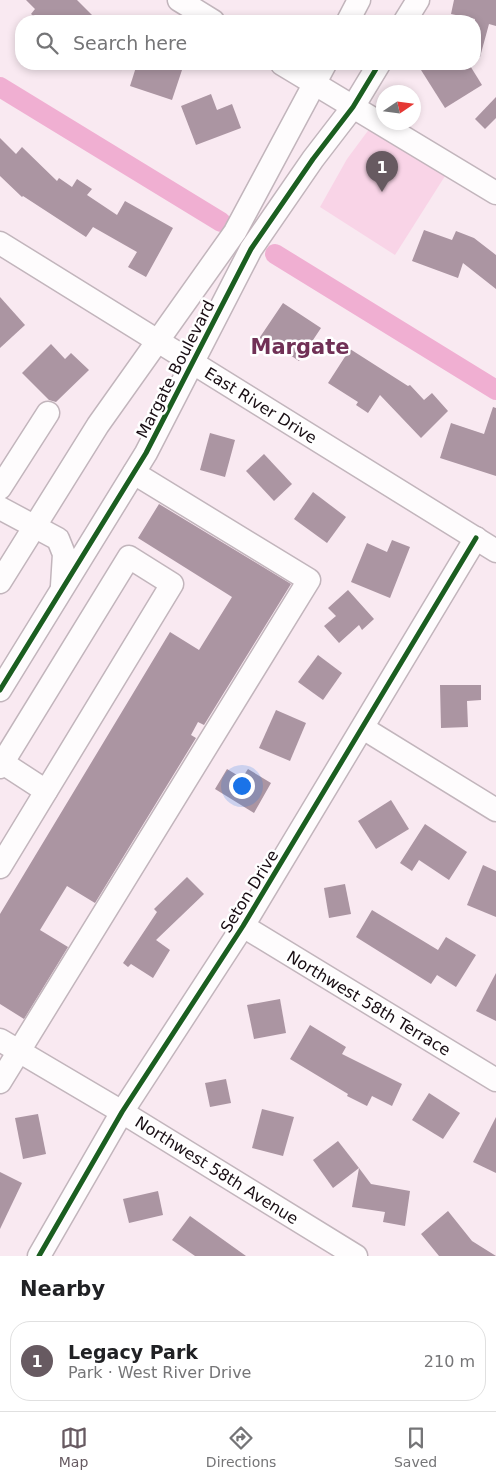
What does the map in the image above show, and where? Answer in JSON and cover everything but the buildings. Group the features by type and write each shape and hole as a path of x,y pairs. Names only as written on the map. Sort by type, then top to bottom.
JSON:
{"street":[{"path":"179,0 204,15"},
{"path":"351,15 359,0"},
{"path":"409,15 418,0"},
{"path":"292,70 496,193"},
{"name":"Margate Boulevard","path":"0,582 98,425 234,232 322,70"},
{"name":"Margate Boulevard","path":"0,690 134,473 251,249 313,159 352,107 375,70"},
{"name":"East River Drive","path":"0,243 496,551"},
{"path":"0,488 48,413"},
{"path":"0,1082 309,580 134,473"},
{"path":"0,508 58,540 62,547 65,563 62,590"},
{"name":"Seton Drive","path":"39,1256 122,1112 243,926 476,538"},
{"path":"0,867 46,792 172,584 129,557 1,764 46,792"},
{"path":"363,728 496,810"},
{"name":"Northwest 58th Terrace","path":"243,926 496,1080"},
{"name":"Northwest 58th Avenue","path":"0,1040 122,1112 356,1256"}],"shaded area":[{"path":"370,128 445,176 395,255 320,207 347,159"}],"waterway":[{"path":"0,87 221,222"},
{"path":"275,254 496,390"}],"cycle path":[{"path":"0,690 146,453 251,249 313,159 353,107 375,70"},
{"path":"39,1256 122,1112 243,926 476,538"}],"place":[{"name":"Legacy Park","path":"382,192"}],"district":[{"name":"Margate","path":"300,347"}]}
